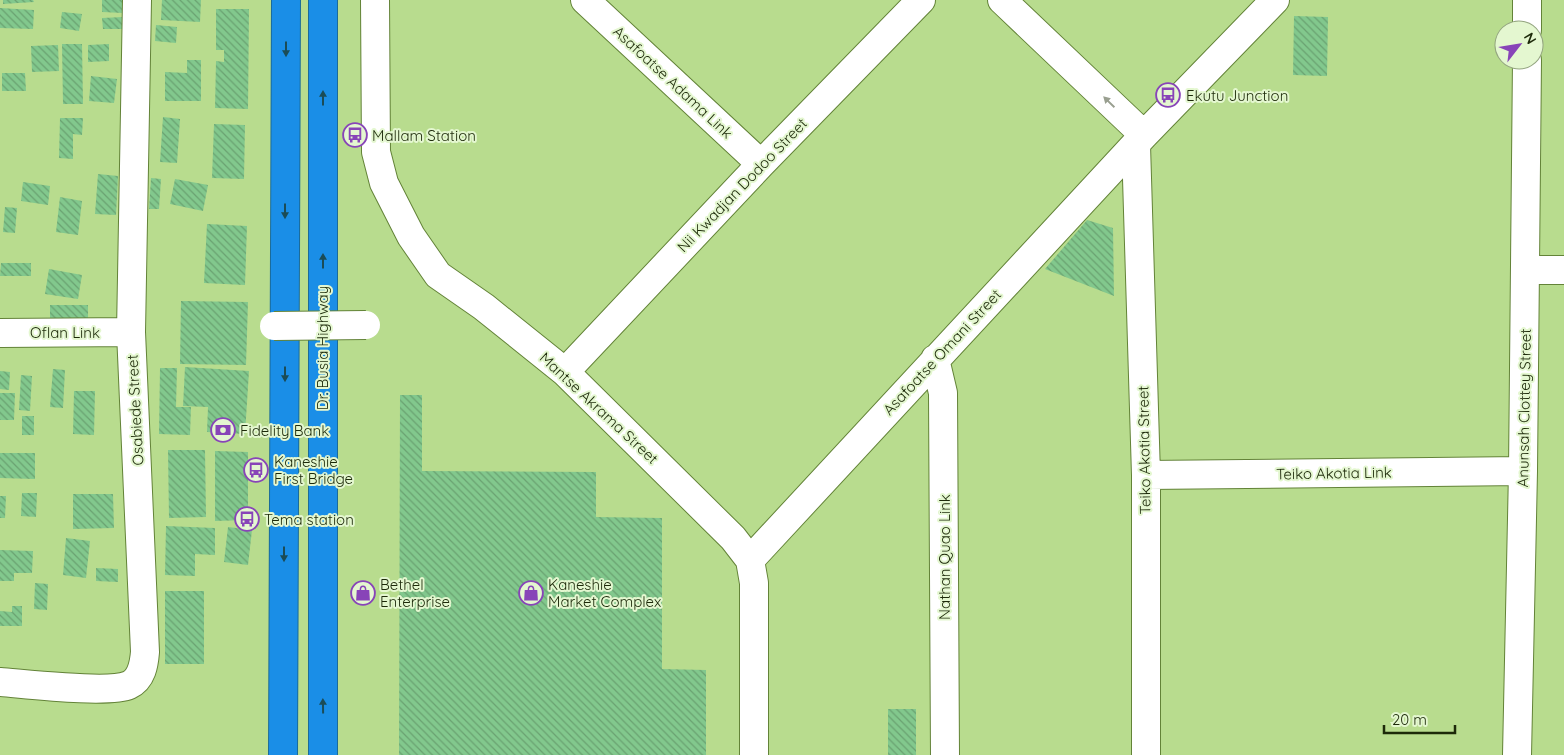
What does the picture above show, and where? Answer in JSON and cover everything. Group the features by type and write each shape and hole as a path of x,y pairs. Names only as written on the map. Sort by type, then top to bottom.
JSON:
{"highway":[{"path":"283,755 286,0"},
{"name":"Dr. Busia Highway","path":"323,0 323,755"}],"street":[{"name":"Osabiede Street","path":"0,682 78,688 120,687 130,684 142,670 145,652 131,332 137,0"},
{"name":"Mantse Akrama Street","path":"375,0 376,152 384,183 407,227 438,275 484,307 565,372 733,538 750,560 754,583 754,755"},
{"name":"Asafoatse Adama Link","path":"585,0 761,164"},
{"name":"Nii Kwadjan Dodoo Street","path":"565,372 761,164 921,0"},
{"path":"1002,0 1140,140"},
{"name":"Asafoatse Omani Street","path":"750,560 1140,140 1275,0"},
{"path":"1527,0 1527,20"},
{"name":"Anunsah Clottey Street","path":"1517,755 1523,471 1527,70"},
{"name":"Teiko Akotia Street","path":"1140,140 1146,474 1146,755"},
{"path":"1525,270 1564,270"},
{"path":"274,326 366,325"},
{"name":"Oflan Link","path":"0,333 131,332"},
{"name":"Nathan Quao Link","path":"935,359 943,393 945,755"},
{"name":"Teiko Akotia Link","path":"1146,474 1523,471"}],"building":[{"path":"3,0 33,0 34,2 3,4"},
{"path":"102,0 123,0 123,13 102,12"},
{"path":"162,0 201,0 200,22 161,20"},
{"path":"0,8 34,10 33,29 0,28"},
{"path":"216,9 249,9 248,109 215,108 216,61 224,62 224,50 216,50"},
{"path":"62,12 82,14 79,31 60,28"},
{"path":"1294,16 1328,17 1327,76 1293,75"},
{"path":"123,17 123,29 103,29 102,18"},
{"path":"156,25 177,27 176,43 155,41"},
{"path":"62,44 82,44 83,104 63,104"},
{"path":"109,44 109,61 88,62 88,45"},
{"path":"58,45 59,71 32,72 31,46"},
{"path":"187,60 201,60 201,101 165,101 165,72 187,73"},
{"path":"2,73 25,73 26,91 2,91"},
{"path":"91,76 117,79 114,103 89,101"},
{"path":"163,117 180,119 177,163 160,162"},
{"path":"60,118 83,118 82,135 73,134 73,159 59,158"},
{"path":"214,124 245,125 244,179 212,178"},
{"path":"98,174 118,176 116,215 95,214"},
{"path":"151,178 161,179 159,209 149,209"},
{"path":"175,179 208,185 203,211 170,204"},
{"path":"23,182 50,186 48,205 21,201"},
{"path":"60,197 82,201 78,235 56,232"},
{"path":"5,207 17,208 15,233 3,232"},
{"path":"1087,220 1113,228 1114,296 1045,269"},
{"path":"207,224 247,226 245,285 204,283"},
{"path":"1,263 31,263 31,276 0,276"},
{"path":"49,269 82,275 78,299 45,294"},
{"path":"181,301 248,302 246,365 180,364"},
{"path":"50,305 88,305 88,320 50,320"},
{"path":"185,367 249,371 245,434 207,432 208,407 183,406"},
{"path":"160,368 177,368 176,407 191,407 190,435 159,434"},
{"path":"53,369 65,370 63,408 50,407"},
{"path":"0,371 10,372 9,390 0,389"},
{"path":"21,375 32,376 30,411 19,410"},
{"path":"74,391 95,391 94,435 73,434"},
{"path":"0,393 15,393 14,420 0,420"},
{"name":"Kaneshie Market Complex","path":"400,395 422,395 422,471 596,472 596,517 662,518 662,669 706,670 706,755 399,755"},
{"path":"22,416 34,416 34,435 22,435"},
{"path":"168,450 205,450 206,517 169,518"},
{"path":"215,451 248,452 248,520 215,521"},
{"path":"0,453 35,453 35,479 0,478"},
{"path":"22,493 37,493 36,517 21,516"},
{"path":"73,494 113,494 114,528 73,529"},
{"path":"0,496 6,496 5,518 0,518"},
{"path":"166,526 215,528 215,555 195,554 195,576 165,575"},
{"path":"228,527 252,530 248,565 224,562"},
{"path":"66,538 90,541 86,578 63,575"},
{"path":"0,550 33,551 32,573 14,573 14,581 0,581"},
{"path":"96,568 118,569 118,582 96,581"},
{"path":"35,583 48,584 47,610 34,609"},
{"path":"165,591 204,591 204,664 165,664"},
{"path":"12,606 22,606 22,626 0,626 0,611 12,612"},
{"path":"888,709 916,709 916,755 888,755"}],"place":[{"name":"Ekutu Junction","path":"1168,95"},
{"name":"Mallam Station","path":"355,135"},
{"name":"Fidelity Bank","path":"223,430"},
{"name":"Kaneshie First Bridge","path":"256,470"},
{"name":"Tema station","path":"247,519"},
{"name":"Bethel Enterprise","path":"363,593"},
{"name":"Kaneshie Market Complex","path":"531,593"}]}
